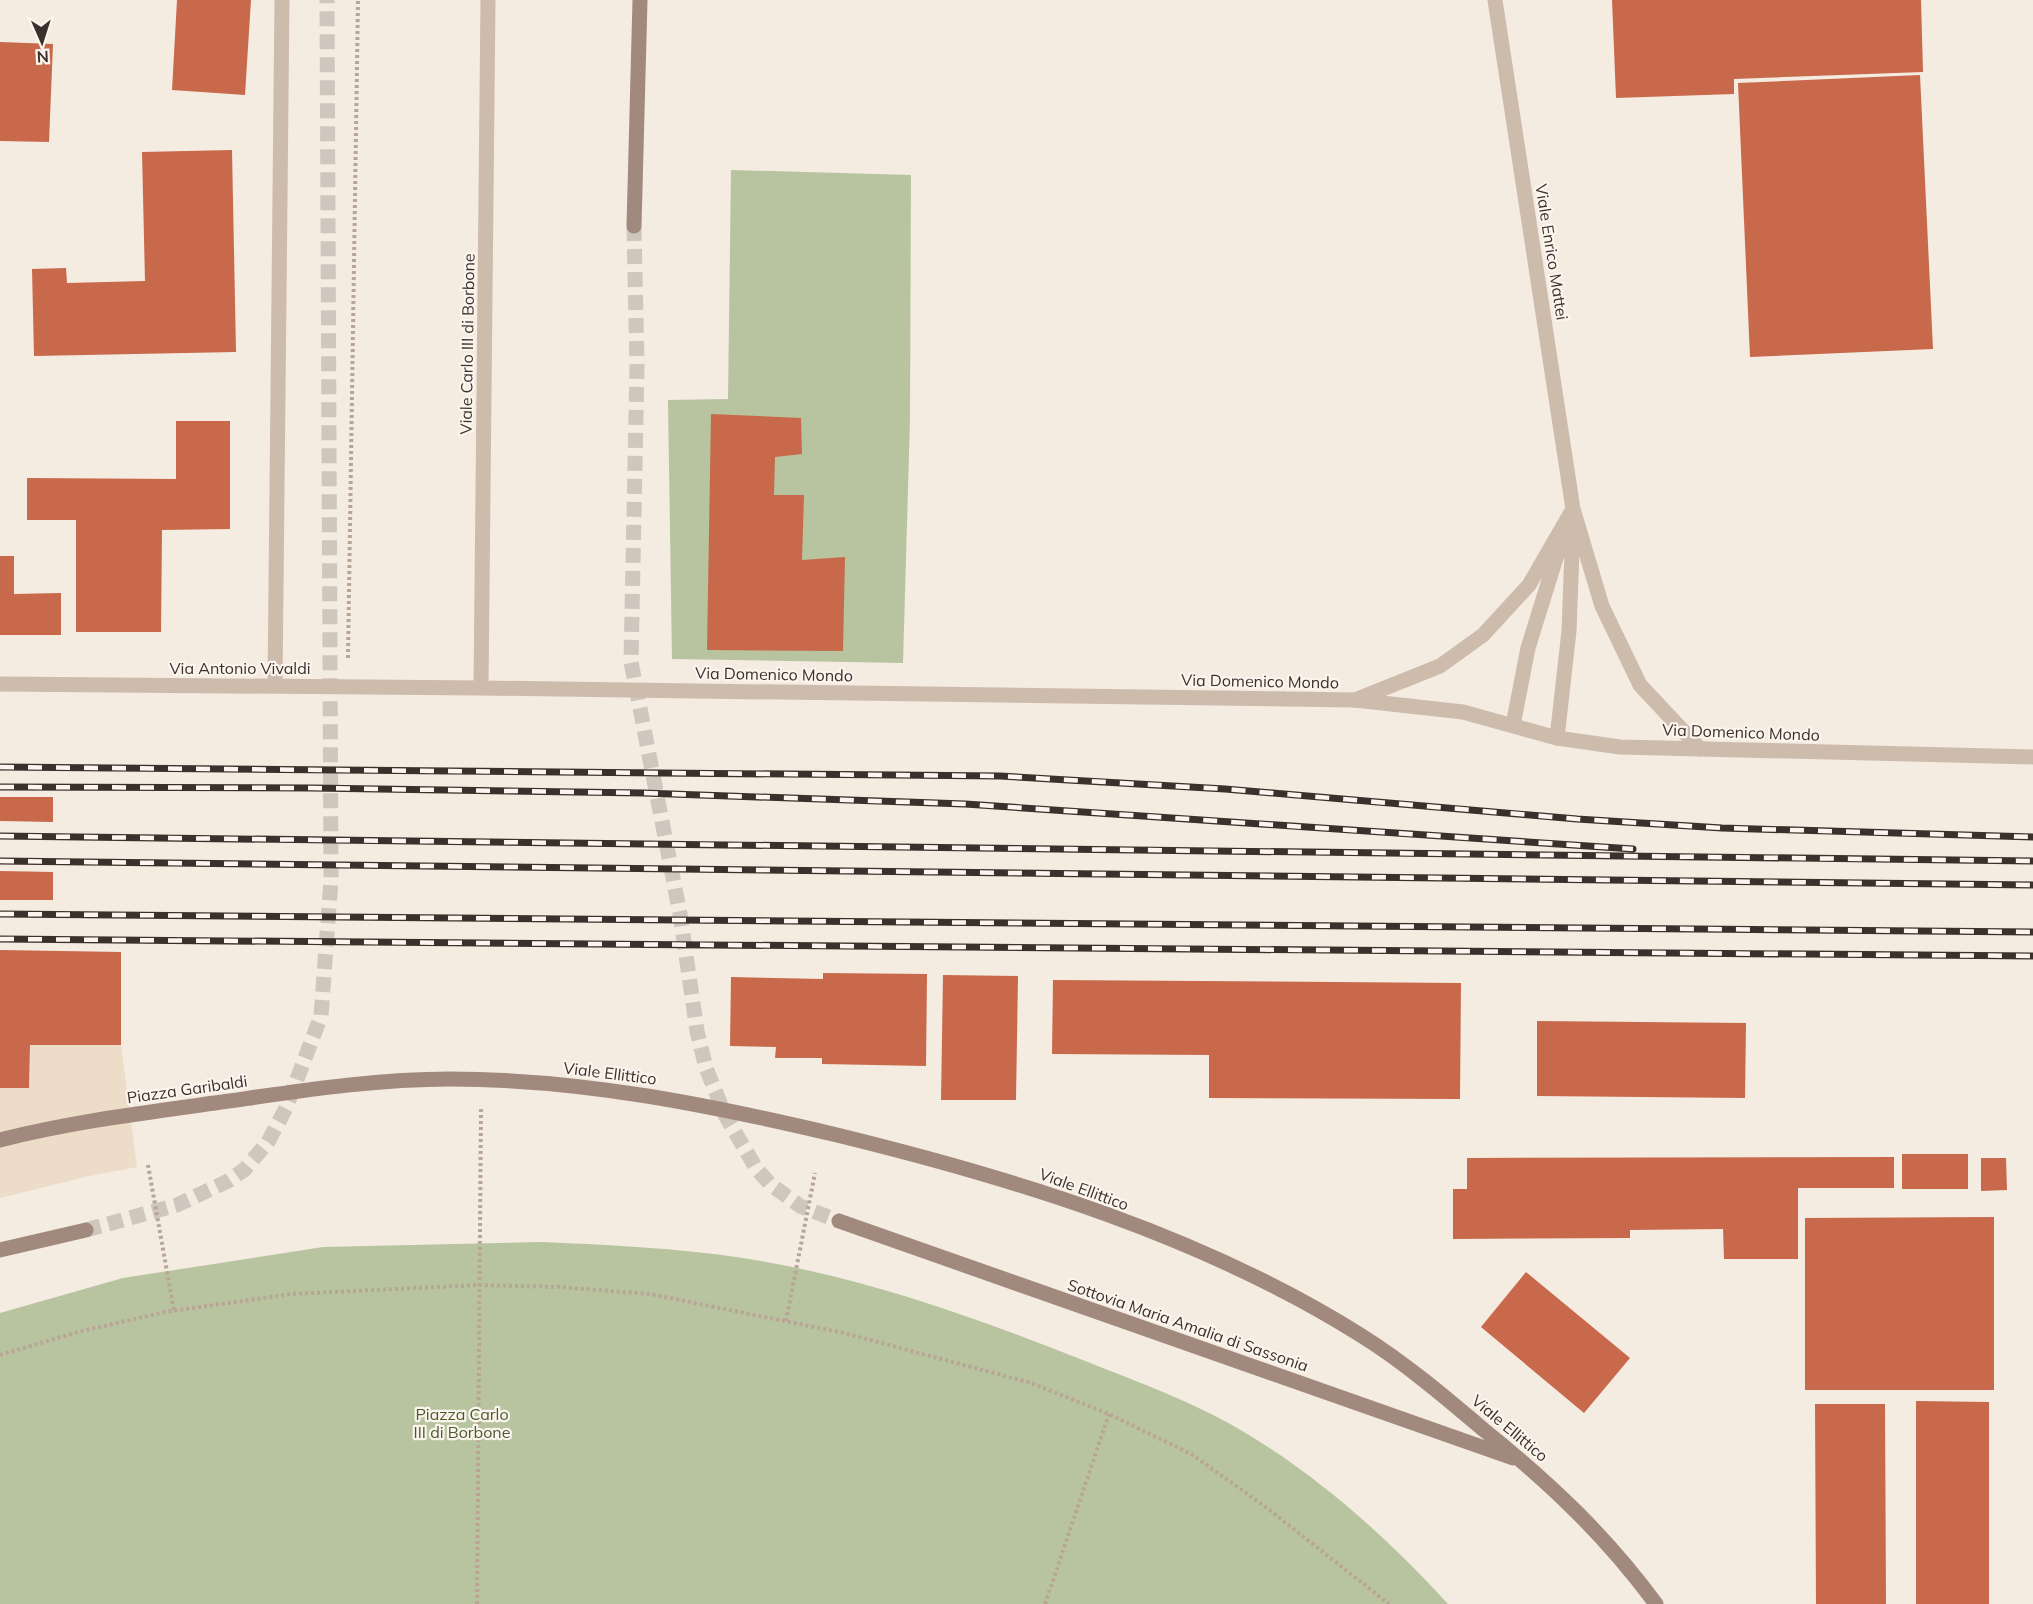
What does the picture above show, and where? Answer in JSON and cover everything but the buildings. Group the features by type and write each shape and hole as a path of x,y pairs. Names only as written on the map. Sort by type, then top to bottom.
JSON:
{"main road":[{"path":"634,226 640,0"},
{"name":"Viale Ellittico","path":"381,1082 481,1080 590,1087 731,1111 930,1159 1067,1201 1197,1252 1318,1310 1379,1347 1524,1462 1585,1517 1656,1604"},
{"name":"Piazza Garibaldi","path":"0,1140 131,1115 346,1084 381,1082"},
{"name":"Sottovia Maria Amalia di Sassonia","path":"839,1221 1524,1462"},
{"path":"0,1250 86,1230"}],"street":[{"path":"275,686 282,0"},
{"name":"Viale Carlo III di Borbone","path":"481,688 488,0"},
{"name":"Viale Enrico Mattei","path":"1495,0 1573,509 1602,606 1640,685 1700,749"},
{"path":"1355,700 1440,666 1484,634 1529,585 1573,509"},
{"name":"Viale Enrico Mattei","path":"1512,725 1537,616 1573,509"},
{"name":"Viale Enrico Mattei","path":"1557,738 1569,631 1573,509"},
{"name":"Via Antonio Vivaldi","path":"0,684 481,688"},
{"name":"Via Domenico Mondo","path":"481,688 1355,700 1463,712 1557,738 1620,747 2033,757"}],"path":[{"path":"348,687 358,0"},
{"path":"477,1604 481,1080"},
{"path":"148,1165 174,1311"},
{"path":"786,1321 815,1173"},
{"path":"0,1355 78,1332 174,1311 292,1294 480,1285 559,1287 650,1294 844,1333 1030,1383 1109,1414 1191,1454 1263,1505 1389,1604"},
{"path":"1045,1604 1109,1414"}],"green space":[{"path":"731,170 911,175 910,419 903,663 672,659 668,400 728,399"},
{"name":"Piazza Carlo III di Borbone","path":"543,1242 693,1252 743,1258 829,1275 956,1313 1137,1381 1214,1415 1291,1463 1373,1529 1448,1604 0,1604 0,1313 123,1278 323,1247"}],"shaded area":[{"path":"30,1045 121,1045 137,1167 89,1176 0,1198 0,1088 29,1088"}],"tunnel":[{"path":"86,1230 177,1205 228,1181 244,1170 268,1142 286,1108 321,1016 331,880 327,0"},
{"path":"634,226 637,367 631,662 680,914 697,1031 706,1068 725,1115 756,1168 770,1184 800,1206 839,1221"}],"railway":[{"path":"0,767 1000,776 1225,789 1577,819 1722,828 2033,837"},
{"path":"0,787 312,788 643,793 965,804 1633,849"},
{"path":"0,836 2033,861"},
{"path":"0,861 2033,885"},
{"path":"0,914 2033,932"},
{"path":"0,939 2033,956"}]}
